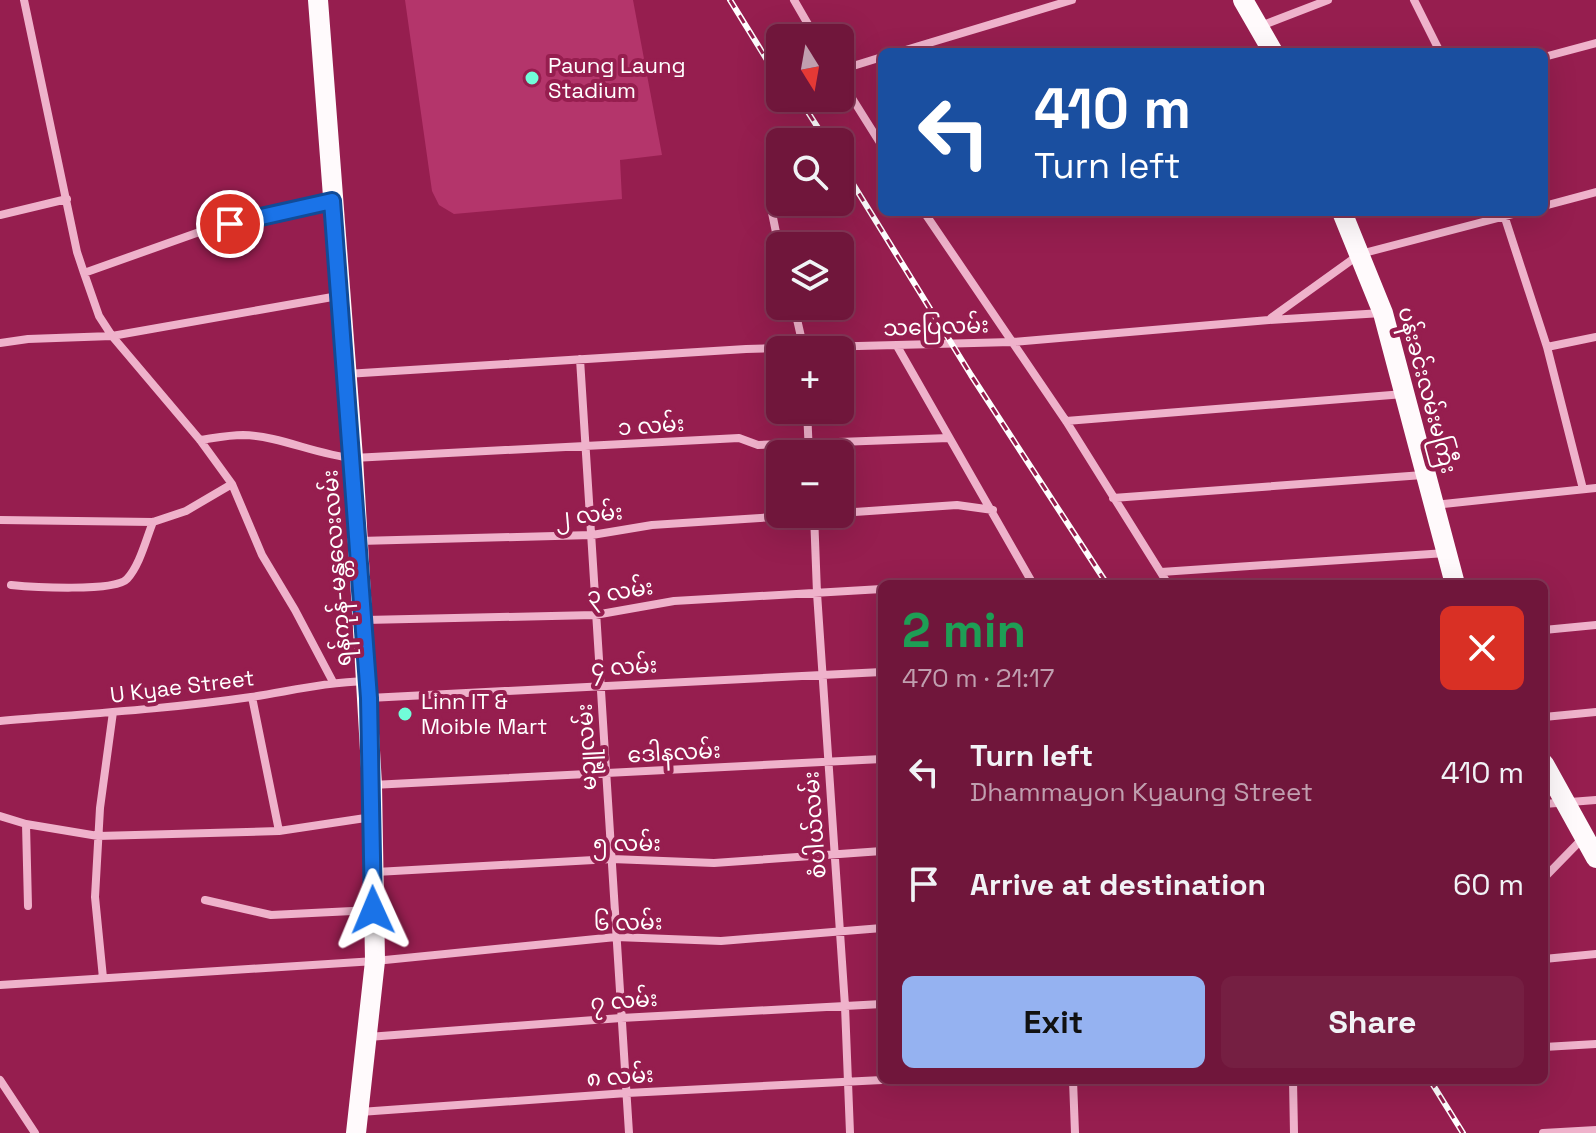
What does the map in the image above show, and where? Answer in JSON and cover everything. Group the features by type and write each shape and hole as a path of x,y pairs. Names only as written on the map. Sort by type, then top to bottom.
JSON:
{"main road":[{"name":"ရန်ကုန်-မန္တလေးလမ်း","path":"318,0 359,541 372,785 375,961 356,1133"},
{"path":"1243,0 1269,48"},
{"name":"ပန်းခင်းလမ်းမကြီး","path":"1344,216 1383,313 1454,580"},
{"path":"1548,771 1596,858"}],"street":[{"path":"24,0 84,273 99,316 232,484 262,555 333,682"},
{"path":"794,0 808,24"},
{"path":"912,48 1072,0"},
{"path":"1258,27 1328,0"},
{"path":"1414,0 1438,48"},
{"path":"1548,56 1596,43"},
{"path":"854,66 878,58"},
{"path":"854,101 878,140"},
{"path":"1548,205 1596,192"},
{"path":"0,215 67,199"},
{"path":"84,273 205,230 332,201"},
{"path":"927,216 1066,421 1166,580"},
{"path":"1269,320 1360,254 1497,216"},
{"path":"1505,216 1547,347 1583,489"},
{"path":"0,343 112,336 339,296"},
{"name":"သပြေလမ်း","path":"854,347 1012,342 1383,313"},
{"path":"1547,347 1596,337"},
{"path":"897,346 1031,580"},
{"name":"သပြေလမ်း","path":"346,374 766,350"},
{"name":"မဉ္ဇူလမ်း","path":"580,359 629,1133"},
{"path":"1066,421 1406,394"},
{"name":"၁ လမ်း","path":"200,440 242,435 330,456 353,458 739,438 766,446"},
{"name":"၁ လမ်း","path":"854,445 949,438"},
{"path":"1113,498 1426,475"},
{"path":"0,520 153,522 186,511 232,484"},
{"path":"1434,505 1596,488"},
{"path":"854,512 957,505 993,510"},
{"name":"၂ လမ်း","path":"359,541 592,535 652,525 766,517"},
{"path":"11,585 102,588 120,585 133,570 153,522"},
{"name":"စံပါယ်လမ်း","path":"815,528 845,1006 850,1133"},
{"path":"1161,572 1446,553"},
{"name":"၃ လမ်း","path":"364,620 595,615 674,601 878,589"},
{"path":"1548,630 1596,625"},
{"name":"၄ လမ်း","path":"368,689 601,685 878,672"},
{"name":"U Kyae Street","path":"0,721 252,697 333,682 368,689"},
{"path":"252,697 279,831"},
{"path":"103,978 95,897 98,836 113,712"},
{"path":"1548,717 1596,712"},
{"name":"ဒေါနလမ်း","path":"372,785 878,759"},
{"path":"1548,804 1596,800"},
{"path":"0,816 26,824 98,836 279,831 373,817"},
{"path":"26,824 28,906"},
{"path":"1548,874 1584,837"},
{"name":"၅ လမ်း","path":"373,872 612,859 714,863 878,851"},
{"path":"205,900 271,915 373,910"},
{"name":"၆ လမ်း","path":"0,985 375,961 616,937 721,941 878,928"},
{"path":"1548,959 1596,954"},
{"name":"၇ လမ်း","path":"368,1037 621,1018 878,1004"},
{"path":"1548,1047 1596,1044"},
{"path":"0,1080 35,1133"},
{"name":"၈ လမ်း","path":"360,1112 627,1093 878,1080"},
{"path":"1073,1084 1075,1133"},
{"path":"1293,1084 1294,1133"},
{"path":"1543,1133 1596,1130"}],"shaded area":[{"name":"Paung Laung Stadium","path":"405,0 633,0 662,155 620,160 622,199 454,214 439,205 432,191"}],"railway":[{"path":"730,0 766,58"},
{"path":"808,112 818,128"},
{"path":"854,186 971,375 1104,580"},
{"path":"1432,1084 1463,1133"}],"place":[{"name":"Paung Laung Stadium","path":"532,78"},
{"name":"Linn IT & Moible Mart","path":"405,714"}],"route":[{"path":"230,224 332,201 369,698 373,910"}]}
